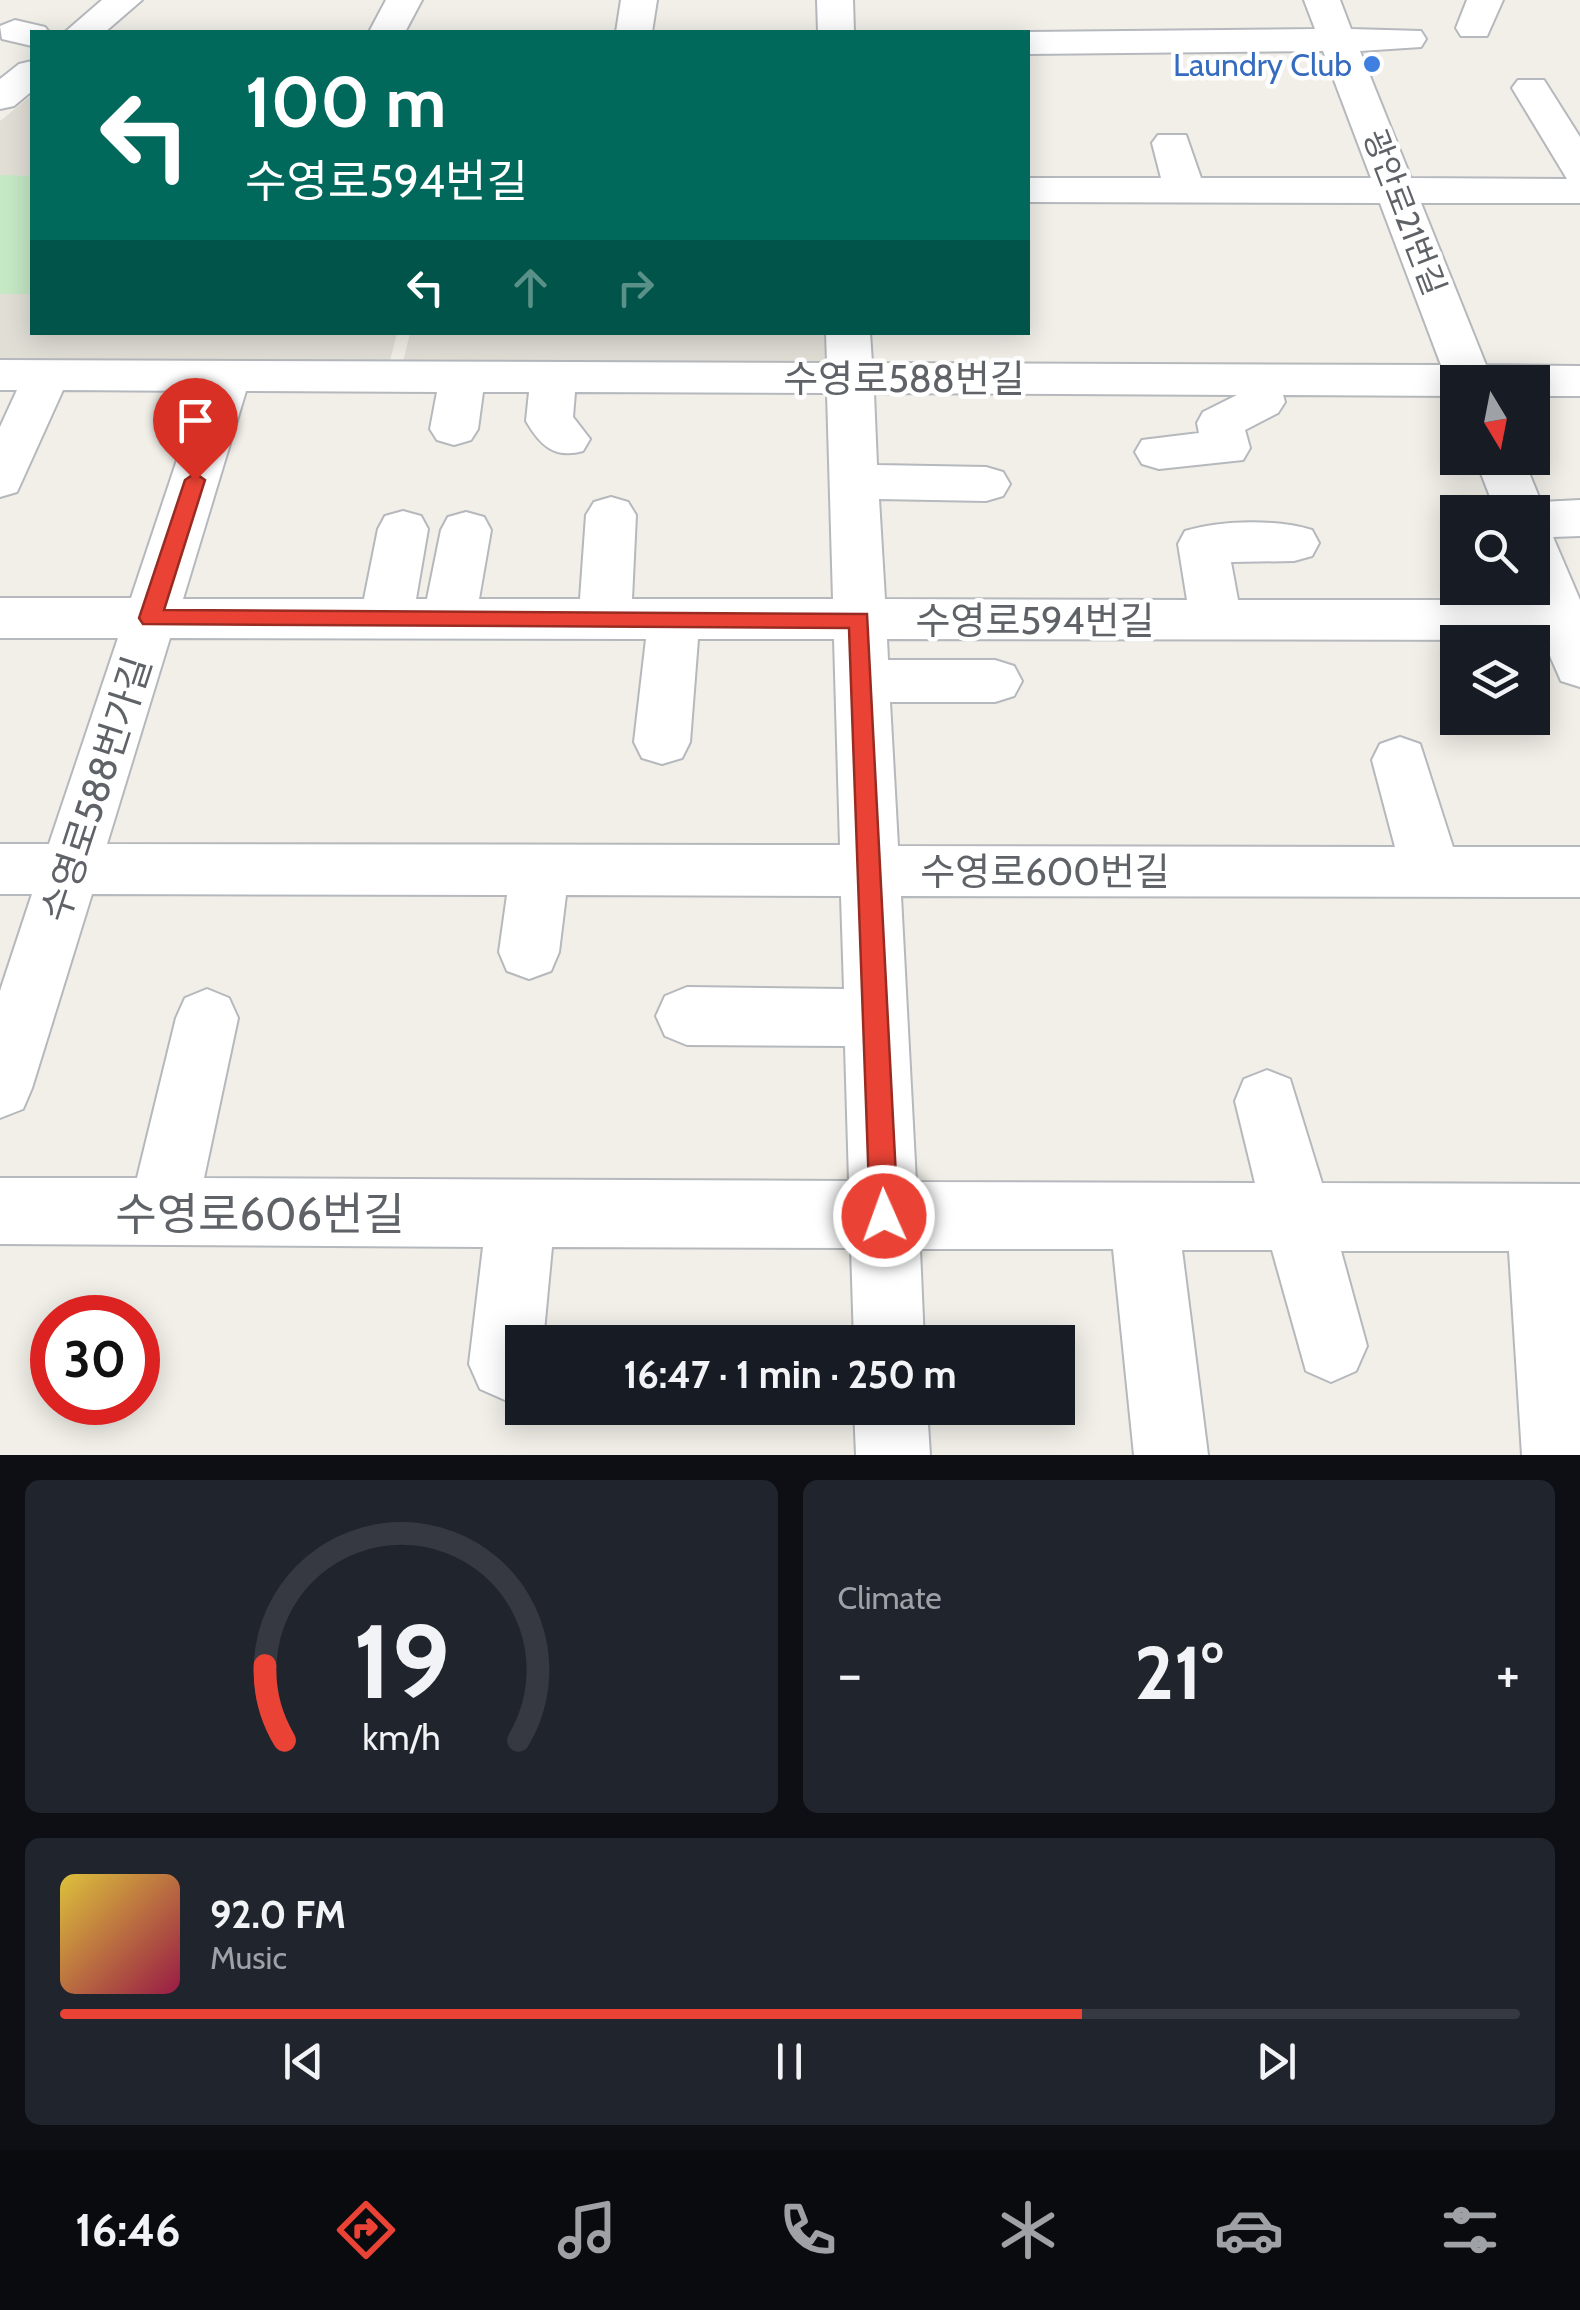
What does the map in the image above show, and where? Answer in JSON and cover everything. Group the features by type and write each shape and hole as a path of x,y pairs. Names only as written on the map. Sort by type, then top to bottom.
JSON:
{"street":[{"path":"86,30 124,0"},
{"path":"387,30 404,0"},
{"path":"634,30 639,0"},
{"path":"835,0 836,30"},
{"name":"광안로21번길","path":"1322,0 1335,65 1396,190 1464,365"},
{"path":"1030,43 1089,28 1140,42 1335,65 1408,40"},
{"path":"1140,42 1148,80"},
{"path":"0,98 30,74"},
{"path":"1531,88 1580,170"},
{"path":"1172,143 1184,190"},
{"path":"1030,190 1184,190 1286,175 1396,190 1580,191"},
{"path":"849,355 888,1325"},
{"name":"수영로588번길","path":"0,375 553,377 849,355 1256,380 1440,381"},
{"path":"0,480 47,375"},
{"name":"수영로588번가길","path":"0,1088 228,376"},
{"path":"454,429 464,376"},
{"path":"553,377 549,421 566,439"},
{"path":"1159,452 1226,448 1220,422 1262,402 1256,380"},
{"name":"수영로588번길","path":"1550,381 1580,381"},
{"path":"854,482 986,484"},
{"path":"605,620 611,516"},
{"path":"1550,519 1580,518"},
{"path":"386,619 404,529"},
{"path":"449,619 466,530"},
{"path":"1216,620 1203,544 1294,543"},
{"path":"1550,583 1574,636"},
{"name":"수영로594번길","path":"0,618 1216,620 1574,636"},
{"path":"662,742 674,619"},
{"path":"862,681 995,681"},
{"path":"1400,760 1431,872"},
{"name":"수영로600번길","path":"0,870 1580,872"},
{"path":"530,952 540,870"},
{"path":"687,1016 876,1018"},
{"path":"162,1214 207,1018"},
{"path":"1266,1101 1331,1346"},
{"name":"수영로606번길","path":"0,1211 1561,1218 1559,1455"},
{"path":"509,1325 521,1215"},
{"path":"1144,1217 1171,1455"},
{"path":"892,1425 893,1455"}],"shaded area":[{"path":"30,97 30,335 396,335 390,361 0,360 0,121"},
{"path":"410,335 826,335 826,362 403,362"}],"green space":[{"path":"0,175 30,176 30,294 0,294"}],"place":[{"name":"Laundry Club","path":"1372,64"}],"route":[{"path":"195,480 150,618 860,620 884,1216"}]}
